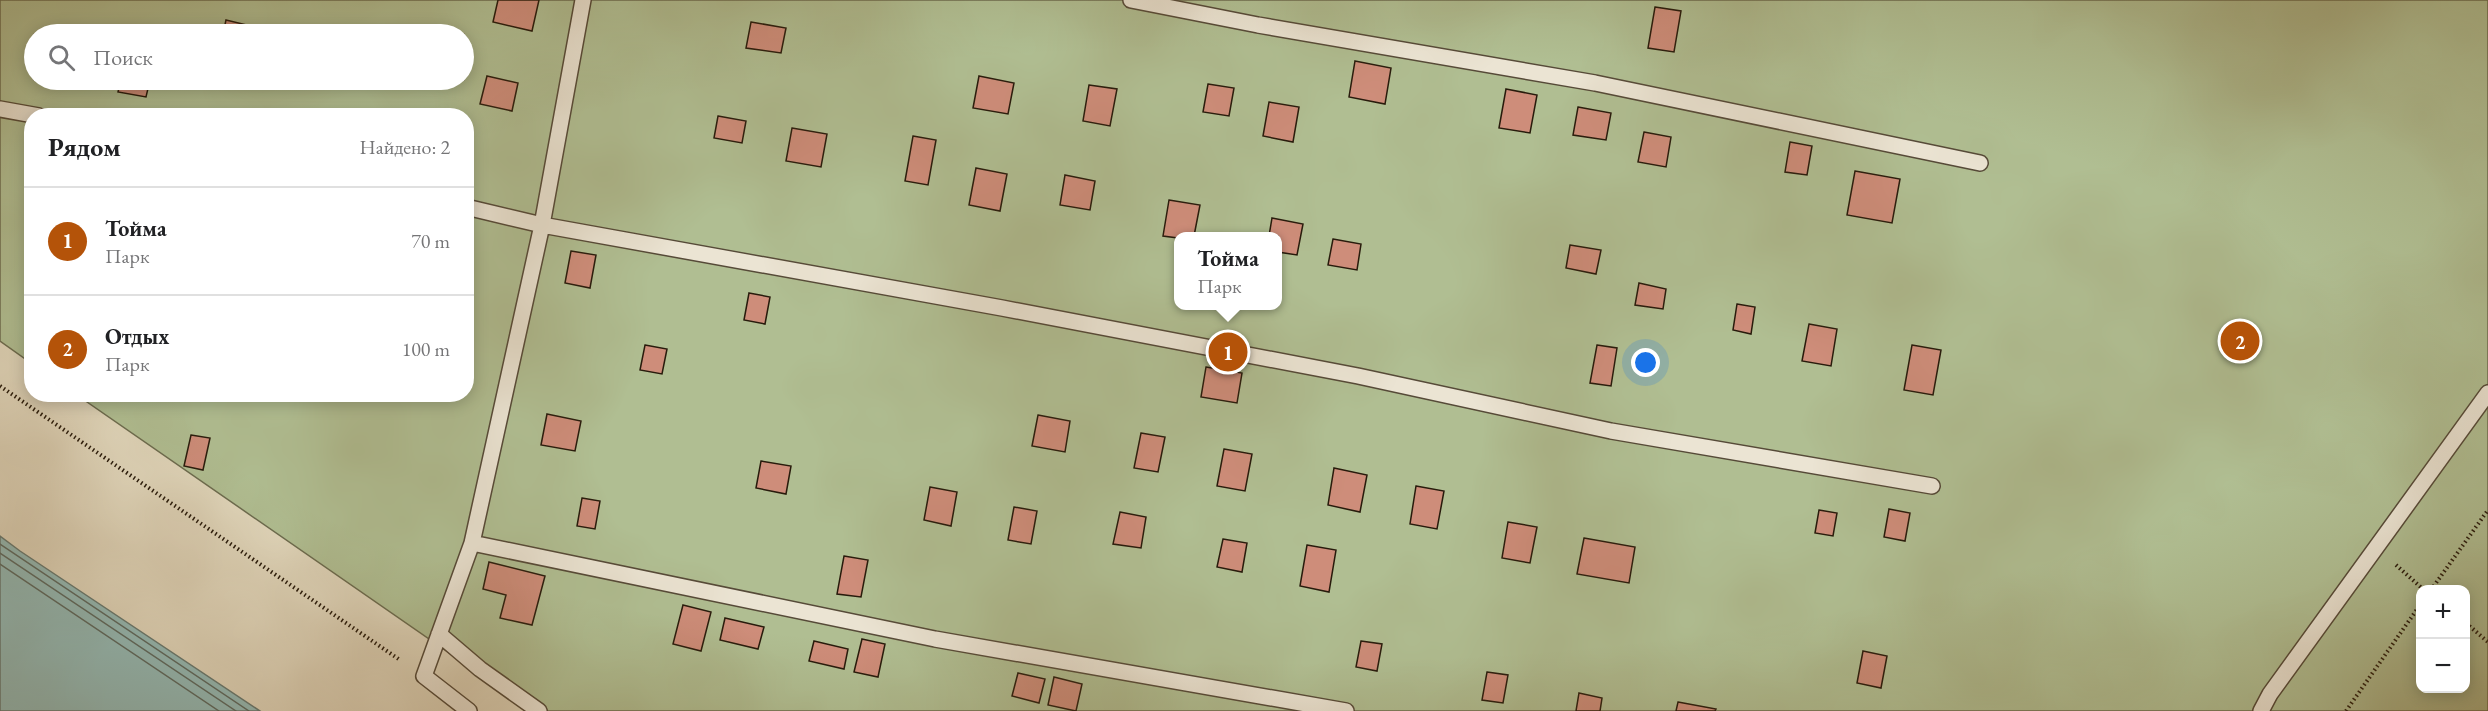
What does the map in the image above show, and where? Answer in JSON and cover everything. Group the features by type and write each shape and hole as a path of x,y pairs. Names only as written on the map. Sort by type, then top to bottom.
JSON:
{"lane":[{"path":"469,711 423,676 472,543 542,225 583,0"},
{"path":"1131,0 1258,26 1595,83 1980,163"},
{"path":"0,110 24,114"},
{"path":"474,209 542,225 990,305 1335,372 1611,431 1932,486"},
{"path":"2261,711 2270,694 2375,546 2488,393"},
{"path":"472,543 935,639 1346,711"},
{"path":"439,634 480,669 539,711"}],"path":[{"path":"0,386 423,676"},
{"path":"2435,585 2488,510"},
{"path":"2375,546 2418,585"},
{"path":"2346,711 2416,612"},
{"path":"2470,626 2488,642"}],"green space":[{"path":"0,0 2488,0 2488,711 533,711 87,402 474,402 474,108 24,108 24,358 0,341"}],"water":[{"path":"0,536 20,551 260,711 0,711"}],"building":[{"path":"498,0 539,0 532,31 493,22"},
{"path":"1655,7 1681,11 1674,52 1648,48"},
{"path":"226,20 243,24 225,24"},
{"path":"751,22 786,28 781,53 746,48"},
{"path":"1355,61 1391,68 1385,104 1349,97"},
{"path":"487,76 518,83 512,111 480,104"},
{"path":"979,76 1014,83 1008,114 973,108"},
{"path":"1208,84 1234,88 1229,116 1203,112"},
{"path":"1089,85 1117,89 1110,126 1083,121"},
{"path":"1506,89 1537,95 1530,133 1499,128"},
{"path":"118,90 148,90 146,97 118,92"},
{"path":"1269,102 1299,107 1293,142 1263,136"},
{"path":"1578,107 1611,113 1606,140 1573,135"},
{"path":"718,116 746,121 742,143 714,138"},
{"path":"792,128 827,134 821,167 786,161"},
{"path":"1644,132 1671,137 1666,167 1638,162"},
{"path":"913,136 936,140 928,185 905,181"},
{"path":"1790,142 1812,146 1807,175 1785,172"},
{"path":"976,168 1007,174 1000,211 969,205"},
{"path":"1855,171 1900,179 1892,223 1847,215"},
{"path":"1065,175 1095,181 1090,210 1060,205"},
{"path":"1169,200 1200,205 1195,232 1174,232 1174,237 1163,236"},
{"path":"1272,218 1303,224 1297,255 1282,253 1282,232 1270,232"},
{"path":"1333,239 1361,244 1357,270 1328,265"},
{"path":"1570,245 1601,250 1596,274 1566,268"},
{"path":"571,251 596,255 590,288 565,283"},
{"path":"1639,283 1666,289 1663,309 1635,305"},
{"path":"749,293 770,297 765,324 744,320"},
{"path":"1737,304 1755,307 1751,334 1733,330"},
{"path":"1809,324 1837,329 1831,366 1802,361"},
{"path":"645,345 667,349 662,374 640,370"},
{"path":"1597,345 1617,348 1611,386 1590,383"},
{"path":"1912,345 1941,350 1933,395 1904,390"},
{"path":"1206,367 1242,373 1237,403 1201,397"},
{"path":"547,414 581,421 575,451 541,445"},
{"path":"1038,415 1070,421 1065,452 1032,446"},
{"path":"1141,433 1165,437 1158,472 1134,468"},
{"path":"191,435 210,438 203,470 184,466"},
{"path":"1224,449 1252,454 1245,491 1217,486"},
{"path":"761,461 791,466 786,494 756,488"},
{"path":"1334,468 1367,475 1360,512 1328,505"},
{"path":"1416,486 1444,491 1437,529 1410,524"},
{"path":"930,487 957,492 951,526 924,520"},
{"path":"582,498 600,501 595,529 577,526"},
{"path":"1014,507 1037,511 1031,544 1008,540"},
{"path":"1889,509 1910,513 1905,541 1884,537"},
{"path":"1819,510 1837,513 1833,536 1815,533"},
{"path":"1120,512 1146,517 1141,548 1113,544"},
{"path":"1508,522 1537,527 1530,563 1502,558"},
{"path":"1584,538 1635,547 1629,583 1577,574"},
{"path":"1223,539 1247,543 1242,572 1217,567"},
{"path":"1307,545 1336,550 1329,592 1300,586"},
{"path":"844,556 868,560 861,597 837,594"},
{"path":"489,562 545,576 532,625 500,618 506,595 483,589"},
{"path":"683,605 711,612 701,651 673,644"},
{"path":"725,618 764,627 758,649 720,640"},
{"path":"862,639 885,644 878,677 854,672"},
{"path":"814,641 848,649 844,669 809,661"},
{"path":"1361,641 1382,644 1377,671 1356,667"},
{"path":"1863,651 1887,656 1881,688 1857,683"},
{"path":"1487,672 1508,675 1503,703 1482,700"},
{"path":"1018,673 1045,679 1039,703 1012,696"},
{"path":"1054,677 1082,684 1076,711 1048,705"},
{"path":"1579,693 1602,698 1600,711 1576,711"},
{"path":"1678,702 1716,709 1715,711 1676,711"}],"place":[{"name":"Отдых","path":"2240,341"},
{"name":"Тойма","path":"1228,352"}]}
